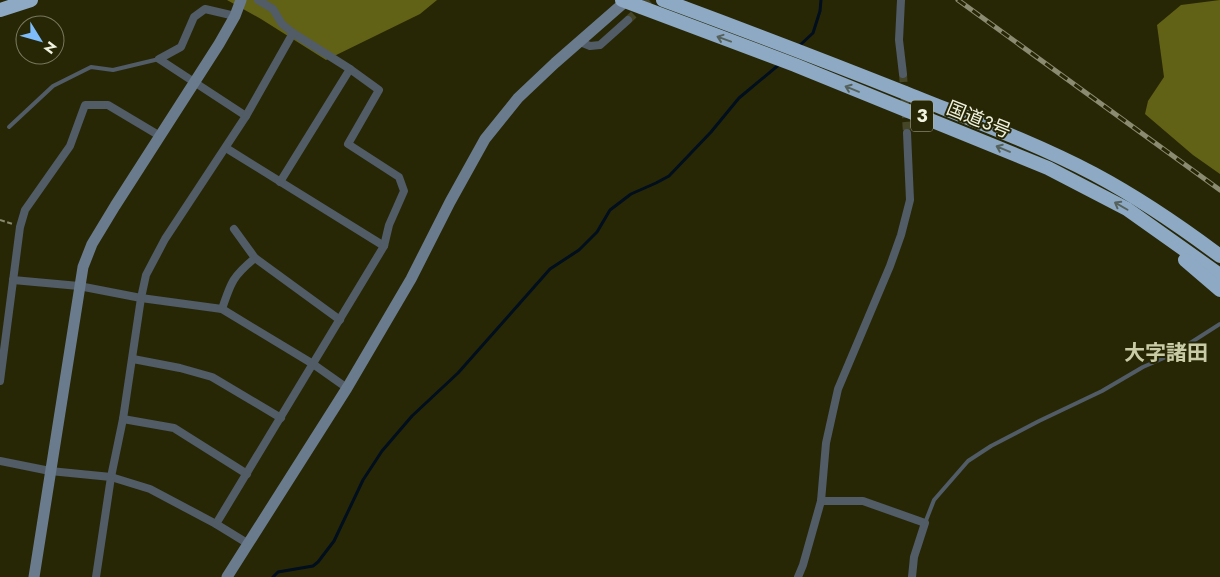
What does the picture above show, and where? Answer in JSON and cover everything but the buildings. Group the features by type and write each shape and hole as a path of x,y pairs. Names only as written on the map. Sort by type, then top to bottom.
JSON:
{"highway":[{"path":"0,10 31,0"},
{"name":"国道3号","path":"663,0 783,44 1000,131 1093,173 1157,211 1220,256"},
{"name":"国道3号","path":"625,1 795,65 1048,168 1127,209 1220,275"},
{"path":"1175,223 1220,248"},
{"path":"1161,233 1170,247 1220,290"}],"street":[{"path":"34,577 83,267 92,244 235,16 241,0"},
{"path":"216,524 384,246 388,225 404,191 399,178 348,144 379,90 293,33 282,24 273,9 258,0"},
{"path":"902,0 899,40 903,74"},
{"path":"227,577 347,388 412,279 450,202 485,139 518,98 625,1"},
{"path":"235,16 205,9 194,18 181,47 159,59 246,116"},
{"path":"580,42 590,46 600,46 628,20"},
{"path":"96,577 111,477 123,418 146,276 165,239 246,116 293,33"},
{"path":"280,182 350,69"},
{"path":"0,381 20,227 25,210 70,146 86,104 108,104 160,136"},
{"path":"798,577 821,501 826,442 838,389 902,235 910,200 907,134"},
{"path":"226,148 384,246"},
{"path":"234,229 255,258 340,320"},
{"path":"222,309 229,287 239,272 255,258"},
{"path":"13,280 79,286 141,298 222,309 314,364 347,388"},
{"path":"133,359 180,368 212,377 281,418"},
{"path":"123,418 174,428 247,474"},
{"path":"0,461 50,471 111,477 150,489 216,524 247,543"},
{"path":"821,501 863,501 925,523 914,557 912,577"}],"lane":[{"path":"9,127 53,86 91,67 112,70 159,59"},
{"path":"925,523 934,500 968,461 999,442 1143,367 1173,354 1220,324"}],"path":[{"path":"0,220 20,227"}],"shaded area":[{"path":"227,0 437,0 420,14 326,60"},
{"path":"1220,0 1220,174 1193,155 1145,114 1148,101 1164,77 1157,25 1181,5"}],"waterway":[{"path":"798,47 813,33 820,11 821,0"},
{"path":"273,577 278,572 313,566 318,562 334,541 363,480 382,451 412,416 458,373 550,269 579,250 597,232 610,210 631,194 669,176 711,132 739,98 781,63"}],"tunnel":[{"path":"628,20 649,0"},
{"path":"903,74 907,133"}],"railway":[{"path":"958,0 1220,190"}],"district":[{"name":"大字諸田","path":"1166,353"}]}
